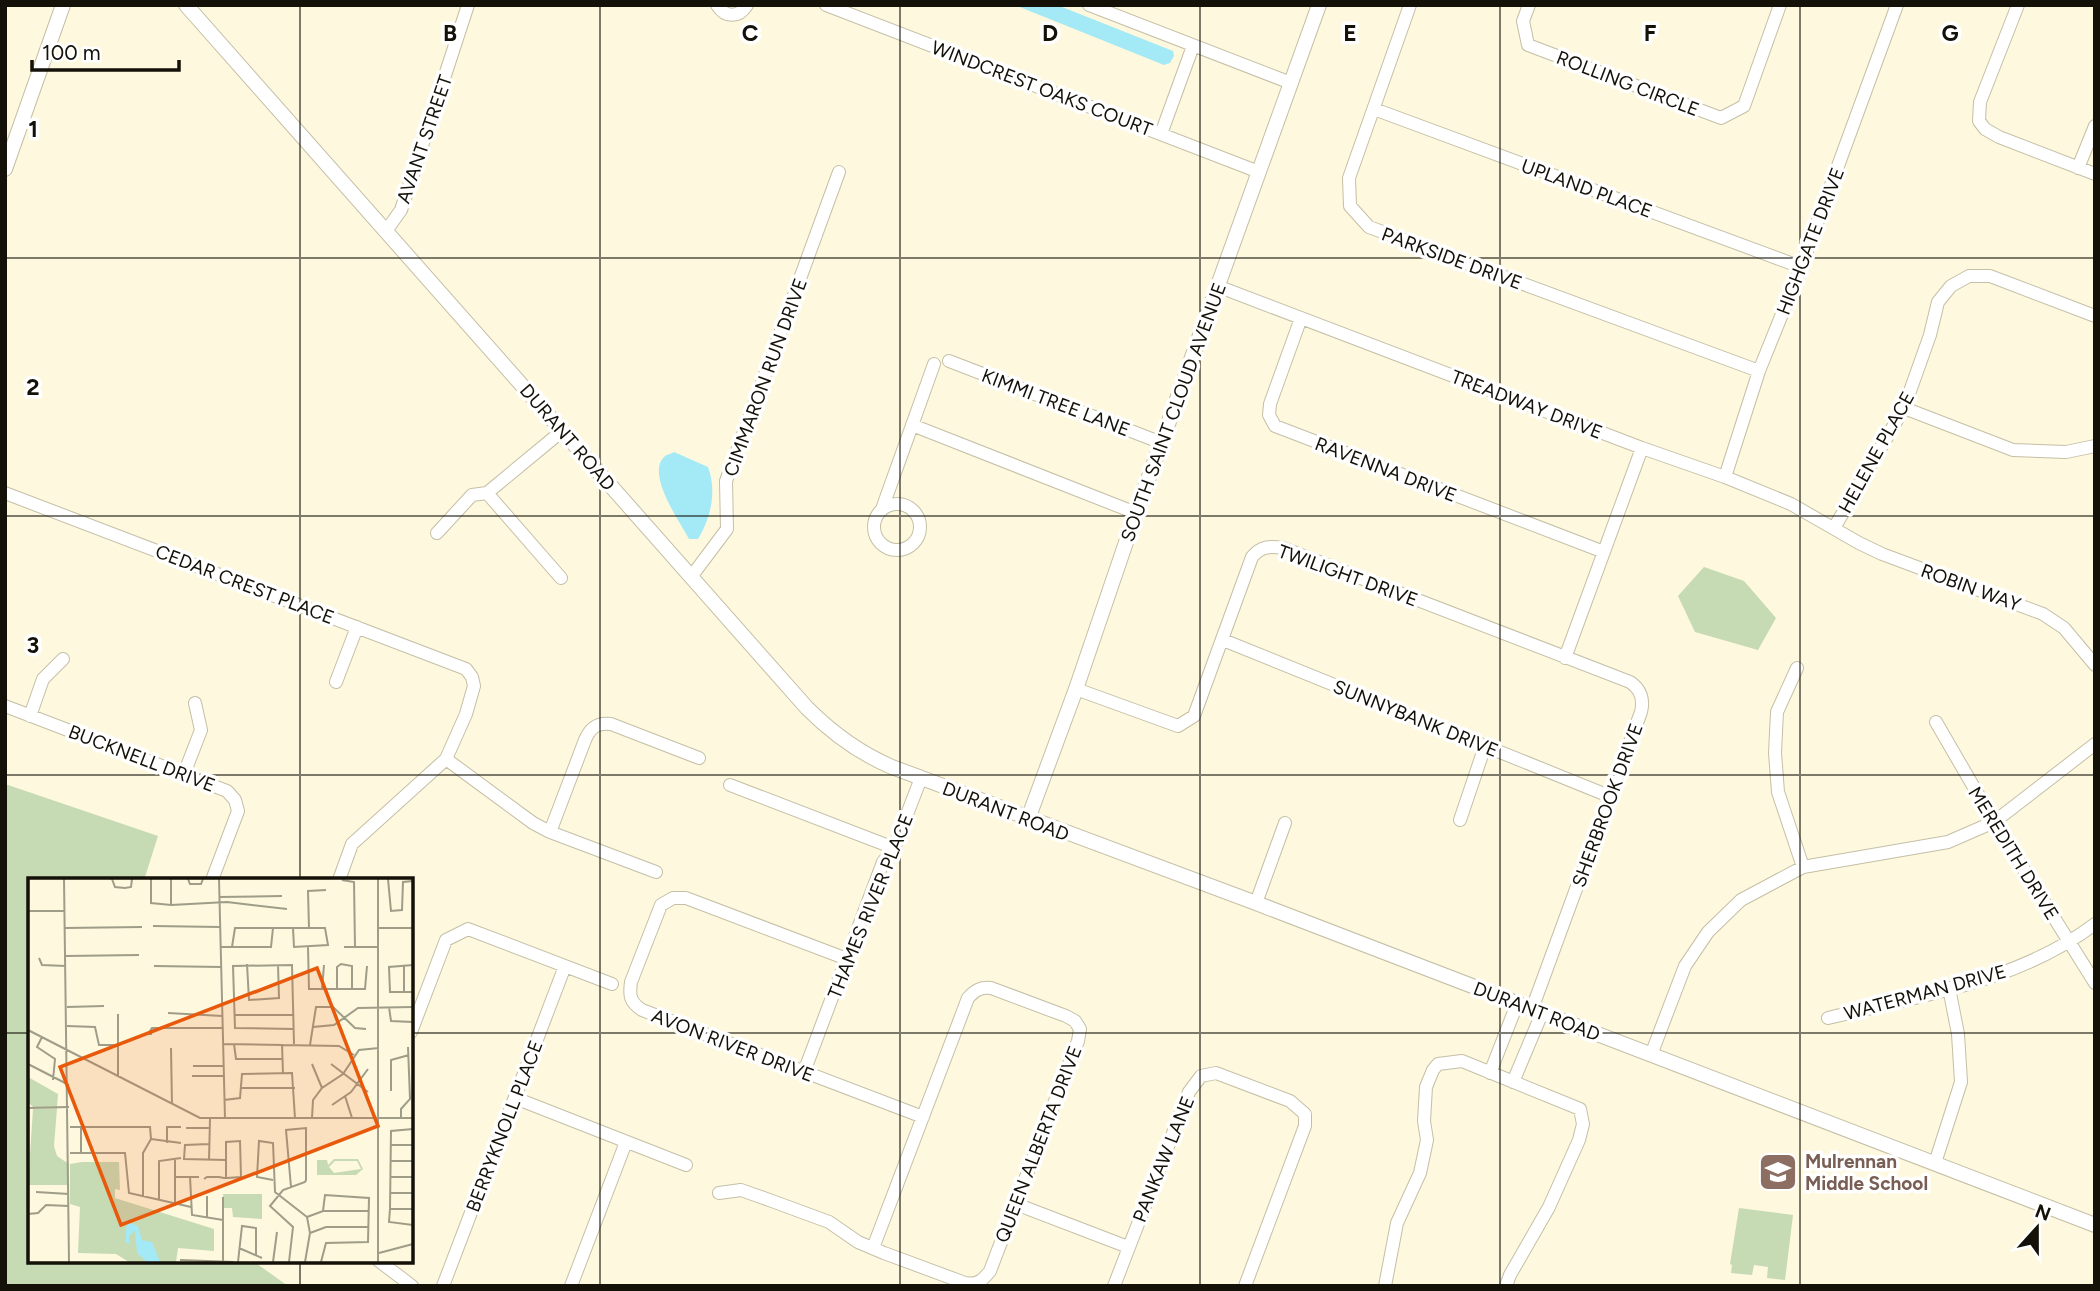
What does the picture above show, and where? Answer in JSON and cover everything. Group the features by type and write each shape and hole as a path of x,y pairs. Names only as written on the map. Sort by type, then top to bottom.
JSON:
{"street":[{"path":"5,169 8,150 63,5"},
{"name":"DURANT ROAD","path":"186,5 822,724 864,754 1028,819 1255,903 2095,1225"},
{"name":"AVANT STREET","path":"386,231 401,210 468,5"},
{"path":"717,5 722,12 733,16 739,15 747,5"},
{"name":"WINDCREST OAKS COURT","path":"826,5 1259,172"},
{"path":"1089,5 1291,83"},
{"name":"SOUTH SAINT CLOUD AVENUE","path":"1028,819 1319,5"},
{"name":"PARKSIDE DRIVE","path":"1410,5 1349,178 1350,206 1369,227 1759,371"},
{"name":"ROLLING CIRCLE","path":"1529,5 1523,21 1528,45 1721,118 1744,106 1780,5"},
{"name":"HIGHGATE DRIVE","path":"1725,477 1759,371 1801,267 1897,5"},
{"path":"2018,5 1980,102 1979,121 1990,133 2095,174"},
{"path":"1161,134 1194,46"},
{"name":"UPLAND PLACE","path":"1374,109 1801,267"},
{"path":"2078,168 2095,126"},
{"name":"CIMMARON RUN DRIVE","path":"691,577 727,529 726,481 839,172"},
{"name":"HELENE PLACE","path":"1834,528 1904,408 1930,335 1938,302 1946,290 1962,279 1976,275 1990,276 2095,316"},
{"name":"TREADWAY DRIVE","path":"1217,286 1725,477 1791,504 1834,528"},
{"name":"RAVENNA DRIVE","path":"1301,318 1270,404 1269,415 1275,426 1604,552"},
{"name":"KIMMI TREE LANE","path":"950,361 1162,443"},
{"path":"882,509 934,364"},
{"path":"1904,408 2013,450 2066,452 2095,446"},
{"path":"912,425 1136,513"},
{"path":"437,533 472,495 487,493 562,431"},
{"path":"1565,658 1642,448"},
{"name":"CEDAR CREST PLACE","path":"5,493 466,670 472,677 474,686 466,714 446,759"},
{"path":"487,493 561,578"},
{"name":"ROBIN WAY","path":"1834,528 1882,554 2042,614 2064,628 2095,665"},
{"name":"TWILIGHT DRIVE","path":"1076,689 1178,726 1194,716 1252,558 1261,548 1273,546 1565,658"},
{"path":"336,682 357,627"},
{"name":"SUNNYBANK DRIVE","path":"1223,640 1609,796"},
{"name":"SHERBROOK DRIVE","path":"1513,1082 1609,796 1643,706 1641,695 1630,682 1565,658"},
{"path":"30,716 43,679 63,659"},
{"path":"1797,668 1777,712 1775,753 1778,792 1803,867"},
{"path":"184,774 201,730 195,703"},
{"name":"BUCKNELL DRIVE","path":"5,706 228,790 238,811 213,878"},
{"name":"MEREDITH DRIVE","path":"1936,722 1994,822 2095,982"},
{"path":"550,832 585,740 590,730 597,725 611,724 699,758"},
{"path":"1651,1055 1685,966 1708,932 1741,900 1803,867 1948,842 1994,822 2095,744"},
{"path":"1460,820 1485,746"},
{"path":"340,878 352,844 446,759 533,823 656,872"},
{"name":"THAMES RIVER PLACE","path":"804,1072 883,862 894,848 921,778"},
{"path":"730,785 894,848"},
{"path":"1255,903 1285,823"},
{"name":"AVON RIVER DRIVE","path":"847,959 686,898 673,898 661,905 631,982 629,995 633,1004 642,1010 923,1117"},
{"name":"WATERMAN DRIVE","path":"1828,1018 2002,974 2070,943 2095,924"},
{"path":"413,1027 446,940 468,929 612,984"},
{"name":"BERRYKNOLL PLACE","path":"443,1286 565,966"},
{"name":"QUEEN ALBERTA DRIVE","path":"719,1193 741,1190 829,1222 858,1242 873,1248 965,1283 982,1282 990,1271 1078,1041 1080,1029 1075,1021 991,988 982,987 968,998 873,1248"},
{"path":"1935,1163 1961,1082 1958,1034 1949,988"},
{"path":"1490,1073 1517,1004"},
{"path":"1384,1286 1397,1223 1420,1173 1427,1140 1424,1121 1426,1087 1438,1064 1462,1061 1580,1109 1583,1124 1579,1140 1549,1207 1506,1286"},
{"name":"PANKAW LANE","path":"1114,1286 1189,1092 1201,1076 1216,1073 1290,1101 1305,1114 1305,1126 1245,1286"},
{"path":"515,1098 686,1165"},
{"path":"571,1286 626,1142"},
{"path":"1016,1204 1128,1247"},
{"path":"382,1263 412,1286"}],"green space":[{"path":"1704,567 1744,581 1776,618 1758,650 1695,632 1678,596"},
{"path":"5,784 158,836 145,878 28,878 28,1263 256,1263 288,1286 5,1286"},
{"path":"1739,1208 1793,1215 1785,1280 1767,1278 1768,1267 1754,1265 1752,1275 1731,1273"}],"water":[{"path":"1015,5 1057,5 1173,51 1174,56 1170,63 1164,65"},
{"path":"674,452 708,467 711,476 711,504 698,539 689,539 662,486 660,465 664,457"}],"place":[{"name":"Mulrennan Middle School","path":"1778,1172"}]}
